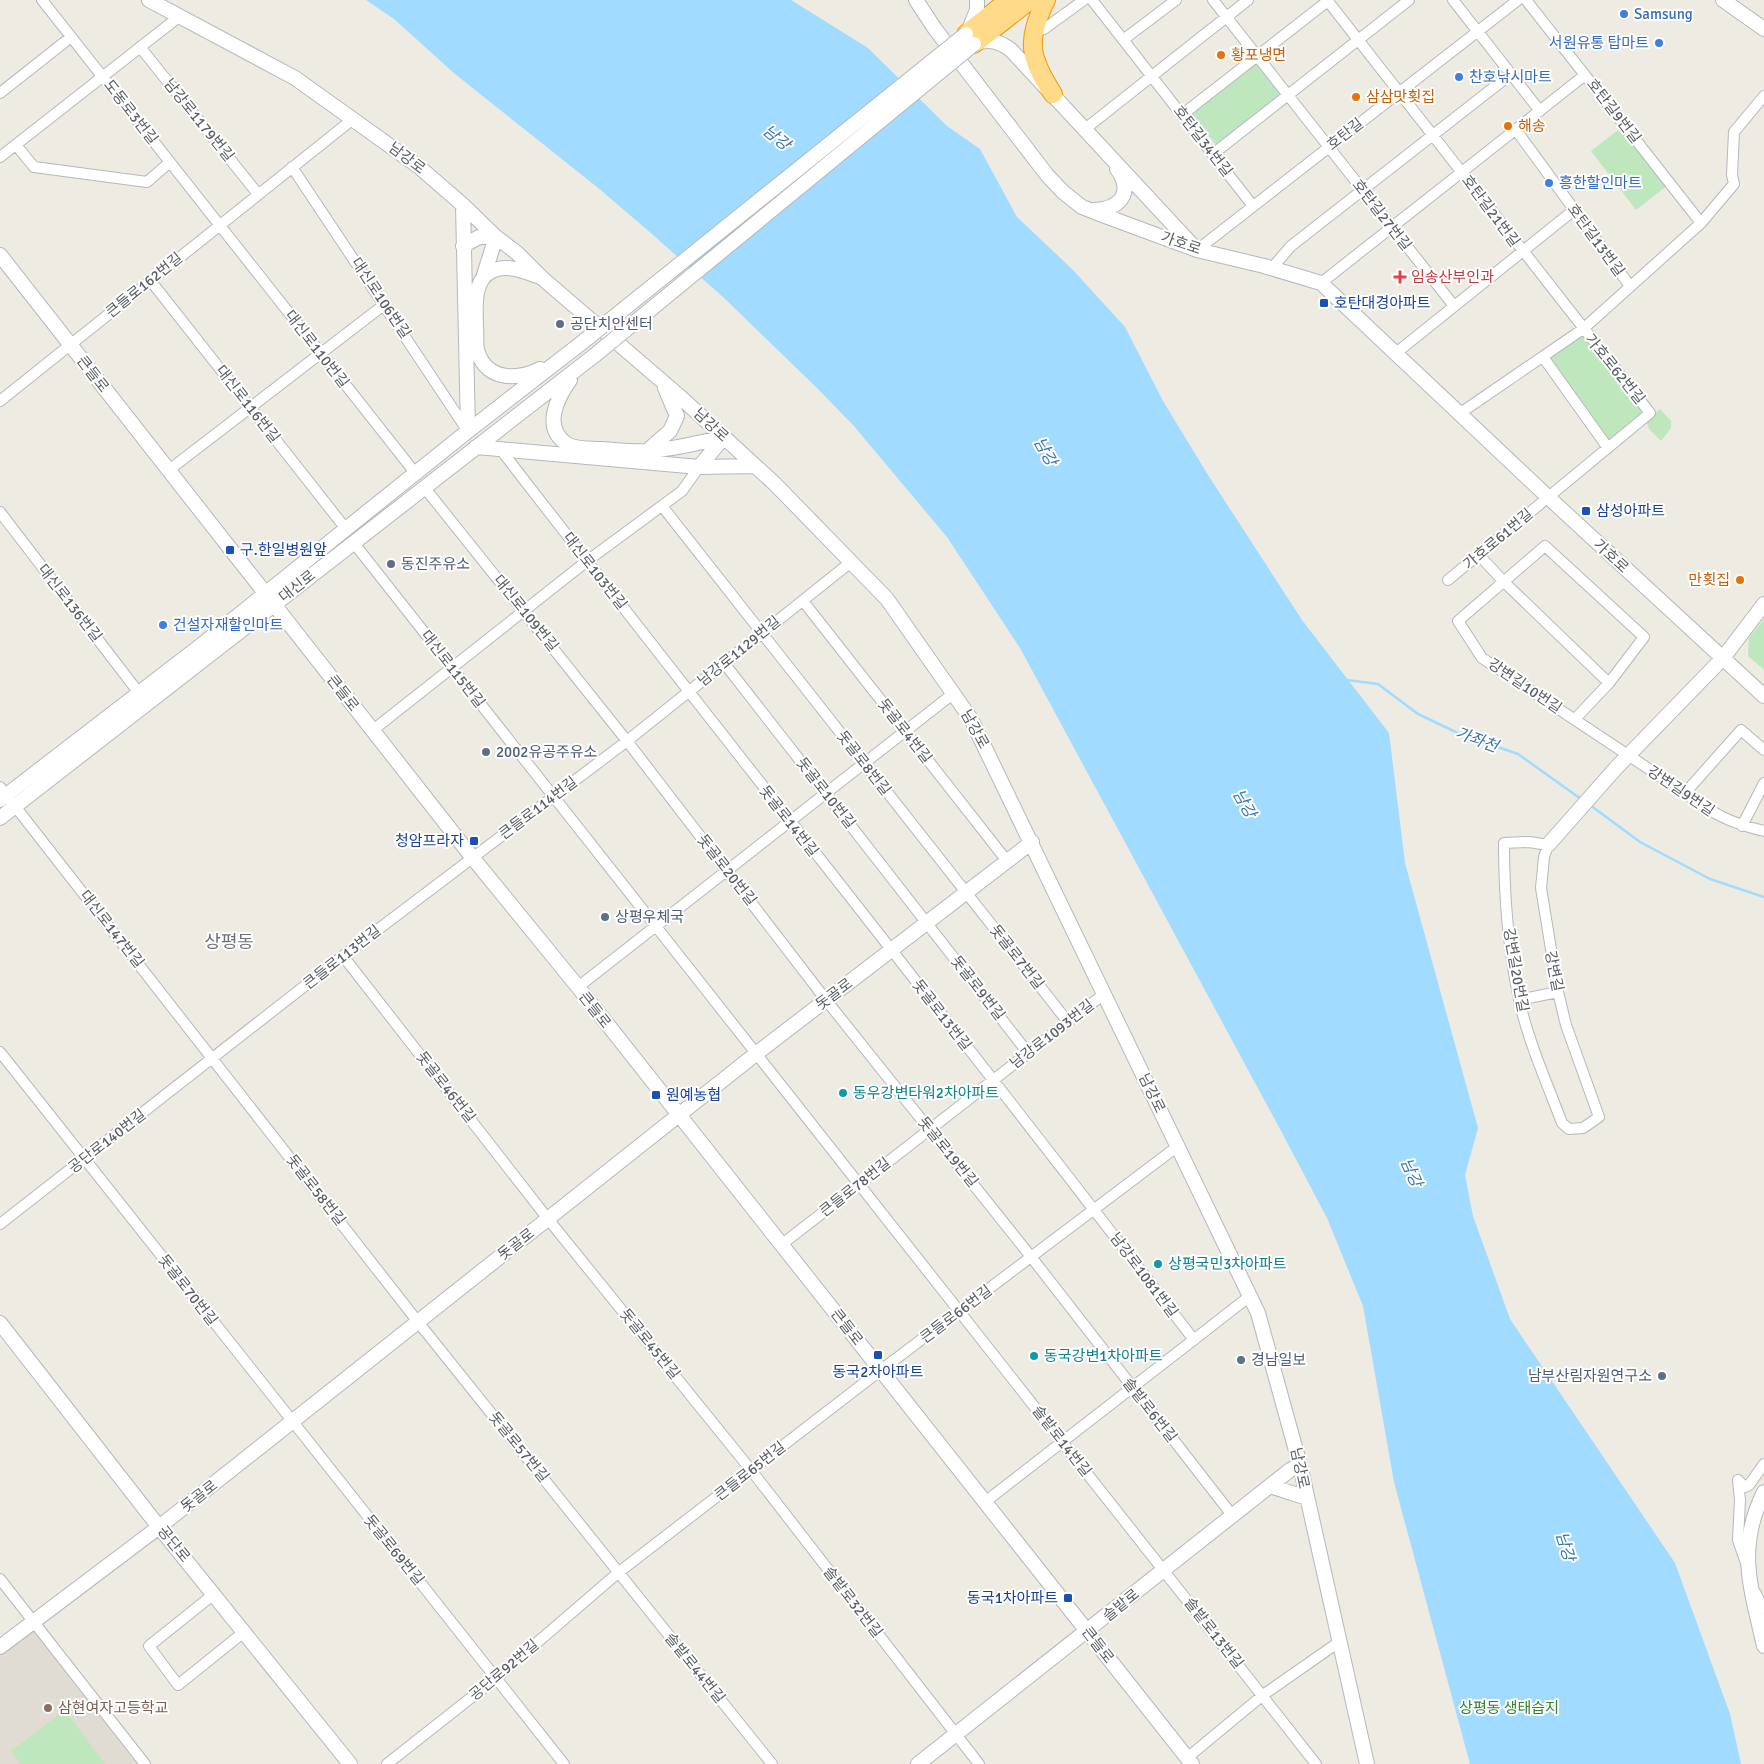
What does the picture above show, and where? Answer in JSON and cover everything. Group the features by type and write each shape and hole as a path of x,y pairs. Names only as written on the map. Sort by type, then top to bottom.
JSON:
{"highway":[{"path":"970,39 1009,0"},
{"path":"970,39 1030,0"},
{"path":"1046,0 1038,16 1034,32 1033,56 1038,70 1052,94"}],"street":[{"name":"도동로3번길","path":"42,0 219,225"},
{"name":"남강로","path":"149,0 295,78 418,166 755,466 887,599 954,693 971,718 1032,842 1258,1313 1300,1466 1367,1764"},
{"name":"가호로","path":"907,0 935,29"},
{"name":"가호로","path":"916,0 935,29 1047,175 1063,192 1091,210 1196,250 1272,268 1321,283 1548,497 1764,696"},
{"path":"977,0 977,10 970,39 1000,42 1012,50 1196,250"},
{"path":"1034,32 1044,29 1084,0"},
{"name":"호탄길34번길","path":"1092,0 1253,206"},
{"path":"1123,40 1176,0"},
{"name":"호탄길27번길","path":"1213,0 1454,306"},
{"path":"1084,129 1248,0"},
{"path":"1183,114 1328,0"},
{"name":"호탄길21번길","path":"1328,0 1583,329"},
{"path":"1213,154 1409,0"},
{"path":"1453,0 1540,111"},
{"name":"호탄길","path":"1196,250 1518,0"},
{"name":"호탄길9번길","path":"1526,0 1701,223"},
{"path":"1723,0 1764,29"},
{"path":"0,158 180,16"},
{"path":"0,93 71,37"},
{"name":"대신로","path":"6,798 270,598 346,529 468,431 970,39"},
{"name":"대신로","path":"0,818 6,798 139,693 270,598 353,542 580,367 970,39"},
{"name":"남강로1179번길","path":"140,47 258,194"},
{"path":"1272,268 1291,246 1511,74"},
{"path":"1321,283 1585,75"},
{"path":"1459,414 1583,329 1701,223 1734,184 1732,175 1734,132 1764,96"},
{"path":"219,225 352,119"},
{"name":"호탄길13번길","path":"1516,130 1630,286"},
{"path":"1091,210 1106,210 1116,205 1124,196 1125,186 1122,176 1099,144"},
{"path":"16,145 34,167 147,182 170,162"},
{"name":"대신로106번길","path":"292,167 468,431"},
{"path":"463,205 466,245 468,431"},
{"path":"1396,353 1574,210"},
{"name":"큰들로162번길","path":"0,401 219,225"},
{"name":"대신로110번길","path":"219,225 416,474"},
{"path":"466,245 479,237 496,237 476,294 477,352 488,369 500,376 526,375 562,357"},
{"path":"466,245 478,247 483,256 483,278"},
{"name":"큰들로","path":"0,255 472,857 578,987 1189,1761"},
{"path":"483,278 492,270 514,268 542,278"},
{"name":"대신로116번길","path":"150,280 346,529"},
{"path":"169,470 385,304"},
{"name":"가호로62번길","path":"1548,497 1650,413 1583,329"},
{"path":"1543,357 1608,448"},
{"path":"580,367 556,402 554,425 567,444 578,448 647,451 680,447 724,437"},
{"path":"647,451 670,431 677,416 672,398 663,383"},
{"path":"373,730 587,561 682,491 724,437"},
{"path":"476,447 699,467 755,466"},
{"name":"대신로103번길","path":"502,450 688,692"},
{"name":"대신로109번길","path":"424,487 627,741"},
{"name":"가호로61번길","path":"1448,580 1548,497"},
{"name":"돗골로8번길","path":"662,506 966,893"},
{"name":"대신로136번길","path":"0,512 139,693"},
{"name":"대신로115번길","path":"353,542 757,1053"},
{"name":"강변길10번길","path":"1609,683 1644,637 1545,546 1458,621 1482,658 1628,756"},
{"path":"1479,554 1504,582 1609,683 1575,720"},
{"name":"남강로1129번길","path":"627,741 851,562"},
{"name":"돗골로4번길","path":"803,601 1007,861"},
{"path":"1628,756 1723,658 1764,604"},
{"name":"돗골로10번길","path":"724,663 927,923"},
{"name":"돗골로14번길","path":"688,692 891,950"},
{"path":"578,987 954,693"},
{"path":"1685,793 1741,730 1764,750"},
{"name":"큰들로114번길","path":"472,857 627,741"},
{"name":"돗골로20번길","path":"627,741 826,1000"},
{"name":"강변길","path":"1599,1117 1566,1025 1558,992 1541,888 1544,857 1548,845 1628,756"},
{"name":"강변길9번길","path":"1628,756 1685,793 1712,814 1742,826 1764,831"},
{"path":"1742,826 1764,784"},
{"name":"대신로147번길","path":"6,798 213,1057"},
{"name":"돗골로","path":"0,1647 160,1527 757,1053 1032,842"},
{"name":"강변길20번길","path":"1548,845 1529,842 1504,843 1505,903 1519,1000 1562,1123 1569,1129 1583,1128 1599,1117"},
{"name":"큰들로113번길","path":"213,1057 472,857"},
{"name":"돗골로7번길","path":"966,893 1068,1022"},
{"name":"돗골로9번길","path":"927,923 1028,1053"},
{"name":"돗골로13번길","path":"891,950 1095,1210"},
{"name":"돗골로46번길","path":"343,956 548,1219"},
{"path":"1519,1000 1558,992"},
{"name":"남강로1093번길","path":"930,1129 1104,994"},
{"name":"돗골로19번길","path":"826,1000 1032,1258"},
{"name":"돗골로70번길","path":"0,1052 291,1422"},
{"name":"솔밭로14번길","path":"757,1053 1164,1570"},
{"name":"공단로140번길","path":"0,1224 213,1057"},
{"name":"돗골로58번길","path":"213,1057 418,1322"},
{"name":"큰들로78번길","path":"781,1245 930,1129"},
{"path":"1032,1258 1178,1146"},
{"name":"남강로1081번길","path":"1095,1210 1194,1340"},
{"name":"돗골로45번길","path":"548,1219 751,1470"},
{"name":"큰들로66번길","path":"881,1370 1032,1258"},
{"name":"솔밭로6번길","path":"1032,1258 1232,1515"},
{"path":"985,1502 1250,1296"},
{"name":"돗골로57번길","path":"418,1322 619,1572"},
{"name":"공단로","path":"0,1323 350,1764"},
{"name":"큰들로65번길","path":"619,1572 881,1370"},
{"name":"돗골로69번길","path":"291,1422 564,1764"},
{"path":"1764,1464 1749,1485 1745,1487 1738,1480 1740,1500 1738,1540 1748,1572 1764,1646"},
{"name":"솔밭로","path":"918,1764 1087,1632 1232,1515 1290,1470 1300,1466"},
{"name":"솔밭로32번길","path":"751,1470 979,1764"},
{"path":"1270,1486 1306,1498"},
{"path":"1764,1492 1750,1531 1748,1572 1764,1609"},
{"name":"솔밭로13번길","path":"1164,1570 1316,1764"},
{"name":"공단로92번길","path":"387,1764 496,1678 619,1572"},
{"name":"솔밭로44번길","path":"619,1572 772,1764"},
{"path":"0,1579 145,1764"},
{"path":"214,1594 149,1646 178,1685 244,1632"},
{"path":"1189,1761 1263,1695 1339,1642"}],"shaded area":[{"name":"삼현여자고등학교","path":"33,1627 139,1764 0,1764 0,1653"}],"green space":[{"path":"1258,62 1282,94 1216,145 1192,114"},
{"path":"1623,126 1668,185 1636,210 1591,151"},
{"path":"1583,332 1647,412 1608,445 1545,358"},
{"path":"1660,409 1671,421 1671,428 1661,441 1649,429 1646,420"},
{"path":"1764,619 1764,670 1748,656 1749,638"},
{"path":"65,1710 105,1764 20,1764 11,1751"}],"water":[{"name":"남강","path":"366,0 791,0 868,48 947,126 980,149 1017,217 1072,269 1125,327 1163,401 1208,475 1302,620 1389,733 1405,863 1478,1128 1465,1175 1473,1216 1510,1319 1675,1563 1730,1714 1741,1764 1470,1764 1394,1482 1363,1306 1327,1218 1020,648 947,537 853,425 816,387 723,297 652,234 597,187 455,74 394,19"}],"waterway":[{"name":"가좌천","path":"1347,680 1378,684 1418,714 1460,734 1518,754 1581,799"},
{"name":"가좌천","path":"1590,805 1640,842 1710,879 1764,897"}],"place":[{"name":"Samsung","path":"1624,14"},
{"name":"서원유통 탑마트","path":"1659,43"},
{"name":"황포냉면","path":"1221,55"},
{"name":"찬호낚시마트","path":"1459,77"},
{"name":"삼삼맛횟집","path":"1356,97"},
{"name":"해송","path":"1508,126"},
{"name":"흥한할인마트","path":"1549,183"},
{"name":"임송산부인과","path":"1400,277"},
{"name":"호탄대경아파트","path":"1324,303"},
{"name":"공단치안센터","path":"560,324"},
{"name":"삼성아파트","path":"1586,511"},
{"name":"구.한일병원앞","path":"230,550"},
{"name":"동진주유소","path":"391,564"},
{"name":"만횟집","path":"1740,580"},
{"name":"건설자재할인마트","path":"163,625"},
{"name":"2002유공주유소","path":"486,752"},
{"name":"청암프라자","path":"474,841"},
{"name":"상평우체국","path":"605,917"},
{"name":"동우강변타워2차아파트","path":"843,1093"},
{"name":"원예농협","path":"656,1095"},
{"name":"상평국민3차아파트","path":"1158,1264"},
{"name":"동국2차아파트","path":"878,1355"},
{"name":"동국강변1차아파트","path":"1034,1356"},
{"name":"경남일보","path":"1241,1360"},
{"name":"남부산림자원연구소","path":"1662,1376"},
{"name":"동국1차아파트","path":"1068,1598"},
{"name":"삼현여자고등학교","path":"48,1708"}],"district":[{"name":"상평동","path":"229,942"}],"park label":[{"name":"상평동 생태습지","path":"1509,1708"}]}
